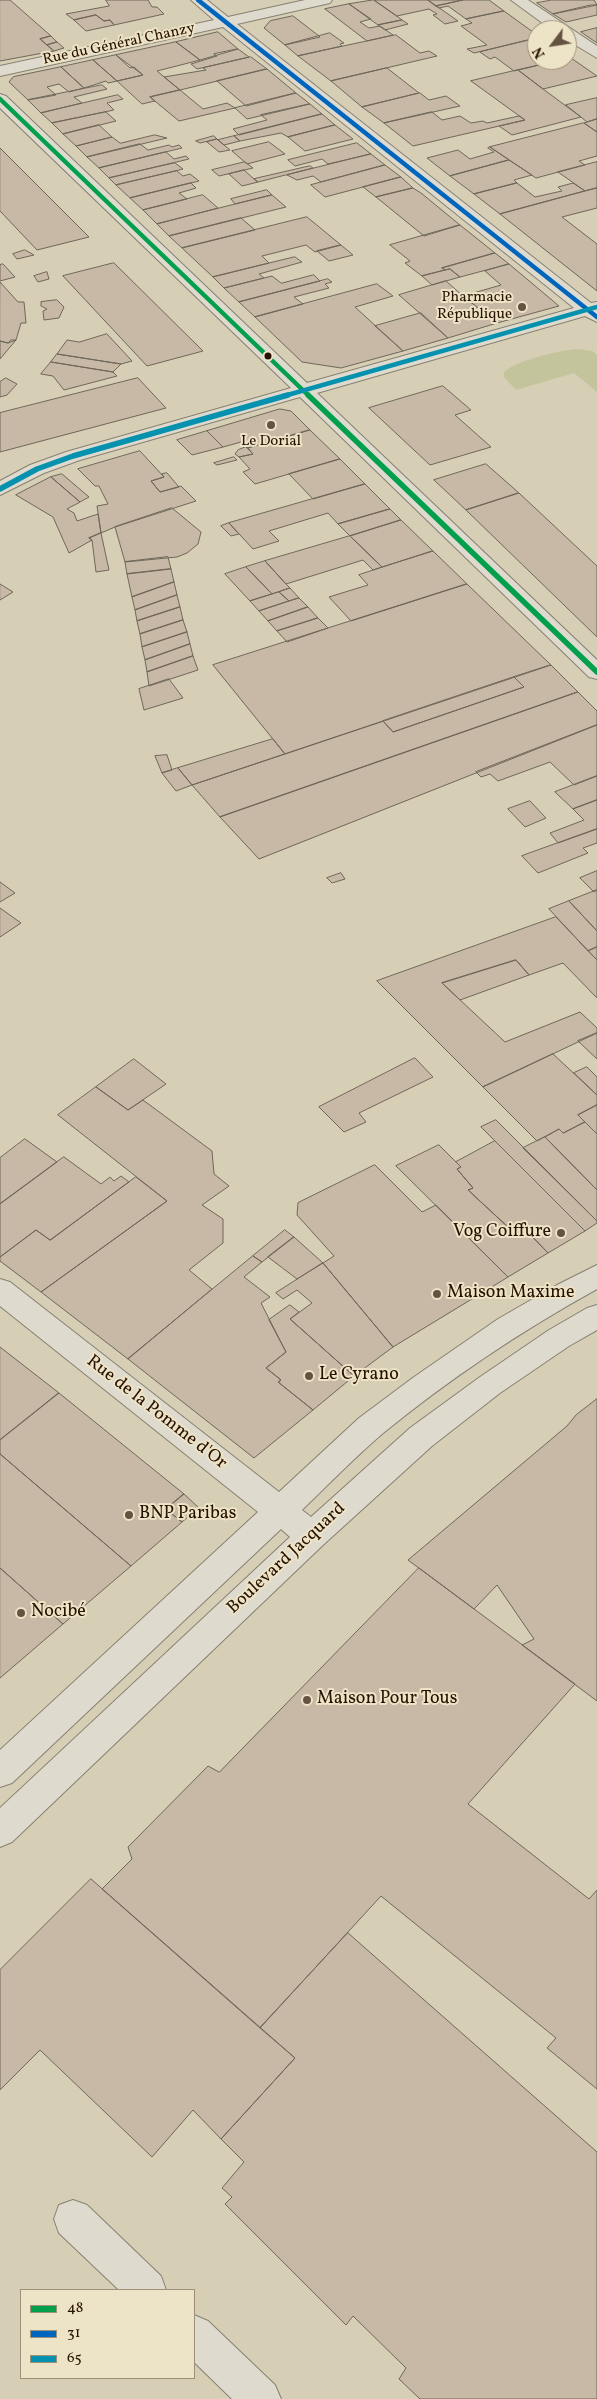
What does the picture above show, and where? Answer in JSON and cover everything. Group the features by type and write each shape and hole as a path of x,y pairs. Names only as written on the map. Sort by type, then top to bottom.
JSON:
{"street":[{"path":"198,0 594,312"},
{"name":"Rue du Général Chanzy","path":"0,71 326,0"},
{"path":"518,0 547,20"},
{"path":"577,40 597,53"},
{"path":"0,99 597,672"},
{"path":"0,489 37,469 73,456 594,312"},
{"path":"0,1772 348,1446 408,1396 485,1341 597,1276"},
{"name":"Rue de la Pomme d'Or","path":"0,1290 312,1536"},
{"name":"Boulevard Jacquard","path":"0,1831 386,1467 460,1406 559,1338 597,1316"},
{"path":"72,2219 146,2289"},
{"path":"195,2336 261,2399"}],"green space":[{"path":"579,349 592,351 597,355 597,392 574,373 516,390 504,377 504,372 519,363 561,351"}],"building":[{"path":"0,0 10,0 51,36 40,39 54,51 0,61"},
{"path":"106,0 148,0 152,7 157,7 164,14 114,25 110,20 104,21 96,15 74,20 66,14 109,6"},
{"path":"374,0 428,0 458,21 445,24 433,15 437,14 429,9 397,16"},
{"path":"374,0 402,20 378,25 349,4"},
{"path":"428,0 463,0 436,6"},
{"path":"463,0 489,0 504,11 466,19 448,6 439,8 436,6"},
{"path":"552,0 594,0 597,5 553,14 537,3"},
{"path":"349,4 371,19 360,22 369,28 380,26 393,35 367,41 325,9"},
{"path":"597,5 597,15 575,20 563,20 553,14"},
{"path":"504,11 527,28 527,40 474,53 467,49 487,45 461,26 472,23 466,19"},
{"path":"96,15 104,21 110,20 114,25 86,31 74,20"},
{"path":"293,16 320,37 285,45 264,28 270,21"},
{"path":"402,20 408,24 385,30 378,25"},
{"path":"597,28 597,43 581,32"},
{"path":"218,32 238,49 200,60 176,42"},
{"path":"330,33 344,43 340,44 342,46 298,56 285,45"},
{"path":"396,35 420,53 429,51 437,56 331,81 298,56"},
{"path":"51,36 57,42 47,45 40,39"},
{"path":"527,40 527,68 514,71 495,57 490,59 480,52"},
{"path":"57,42 64,48 54,51 47,45"},
{"path":"176,42 200,60 157,71 180,90 150,97 155,101 142,104 117,81 143,75 116,55"},
{"path":"238,49 249,57 197,69 191,64 217,56 214,54"},
{"path":"116,55 130,68 134,67 143,75 117,81 93,60"},
{"path":"251,57 267,69 180,90 164,77 206,70 203,68"},
{"path":"93,60 117,81 108,83 106,81 84,88 61,67"},
{"path":"577,62 597,76 543,89 518,70 527,68 527,70 577,70"},
{"path":"61,67 84,88 69,92 59,84 47,87 56,95 28,100 9,82 13,77"},
{"path":"387,68 419,93 362,107 331,81"},
{"path":"267,69 296,93 246,106 217,81"},
{"path":"518,70 581,117 512,135 499,126 525,120 471,81"},
{"path":"102,85 107,89 74,97 82,103 41,113 28,100"},
{"path":"180,90 203,109 227,103 235,108 179,121 150,97"},
{"path":"296,93 310,104 247,119 235,108"},
{"path":"420,93 429,100 446,96 460,106 384,123 362,107"},
{"path":"118,95 123,99 107,103 114,110 52,123 41,113"},
{"path":"597,98 597,119 587,122 566,105"},
{"path":"310,104 322,114 239,135 233,129 267,120 261,115"},
{"path":"106,112 116,121 63,134 52,123"},
{"path":"432,112 442,120 460,116 471,123 483,121 487,123 519,116 525,120 413,146 384,123"},
{"path":"322,114 335,125 288,137 281,133 240,141 234,136"},
{"path":"597,119 597,132 584,123 587,122"},
{"path":"584,123 597,132 597,156 579,161 585,165 536,178 490,147"},
{"path":"99,125 112,137 76,146 63,134"},
{"path":"335,125 353,139 305,151 288,137"},
{"path":"155,135 167,138 87,157 76,146 112,137 120,143"},
{"path":"214,136 217,139 200,143 196,141"},
{"path":"234,136 240,141 224,145 218,140"},
{"path":"217,139 230,150 219,152 207,142"},
{"path":"269,142 285,154 247,164 232,151"},
{"path":"357,143 371,154 328,164 322,159 295,166 288,160"},
{"path":"140,144 148,150 169,145 172,147 179,145 182,148 99,168 87,157"},
{"path":"490,147 509,160 450,176 427,158 458,150 470,159 494,152 488,148"},
{"path":"0,148 89,237 37,250 0,211"},
{"path":"166,152 174,159 186,156 189,159 109,178 99,168"},
{"path":"371,154 385,165 321,182 313,176 297,180 287,175"},
{"path":"509,160 532,175 514,180 517,183 474,194 450,176"},
{"path":"245,162 253,168 219,176 212,170"},
{"path":"597,162 597,188 585,191 558,172"},
{"path":"175,163 183,169 116,185 109,178"},
{"path":"385,165 401,177 325,197 311,185"},
{"path":"310,166 313,168 258,182 254,179"},
{"path":"244,170 258,182 242,186 229,174"},
{"path":"177,171 183,176 190,174 199,181 130,198 116,185"},
{"path":"401,177 413,188 376,197 363,187"},
{"path":"191,183 196,188 179,193 187,199 143,210 130,198"},
{"path":"517,183 535,197 562,191 558,187 573,183 585,191 500,214 474,194"},
{"path":"413,188 460,225 424,236 376,197"},
{"path":"597,188 597,208 562,217 597,244 597,291 500,214"},
{"path":"267,190 272,195 235,204 231,199"},
{"path":"203,195 218,208 157,224 143,210"},
{"path":"272,195 286,207 169,236 157,224"},
{"path":"307,217 341,245 315,252 306,245 262,256 269,263 213,277 182,248"},
{"path":"241,218 255,230 182,248 169,236"},
{"path":"460,225 495,253 442,268 445,270 422,276 405,263 410,261 390,245"},
{"path":"341,245 353,255 329,261 317,251"},
{"path":"25,250 34,255 17,259 13,254"},
{"path":"495,253 509,264 460,277 450,269 445,270 442,268"},
{"path":"295,257 302,262 259,274 264,278 224,288 213,277"},
{"path":"114,263 203,351 147,366 63,276"},
{"path":"3,264 15,277 0,281 0,265"},
{"path":"509,264 559,306 497,323 463,296 501,285 485,271"},
{"path":"450,269 460,277 432,285 422,276"},
{"path":"47,272 49,279 38,282 34,276"},
{"path":"314,275 320,281 239,302 224,288 272,276 281,283"},
{"path":"328,279 332,282 325,284 329,288 294,297 303,304 255,317 239,302"},
{"path":"446,281 497,323 448,338 399,295"},
{"path":"0,282 18,302 24,302 26,323 21,323 16,340 8,343 0,341"},
{"path":"377,284 393,296 355,307 403,351 341,368 302,362 255,317"},
{"path":"57,300 64,307 59,318 44,320 43,311 47,309 41,306 41,302"},
{"path":"421,313 448,338 403,351 375,326"},
{"path":"107,334 132,361 121,364 57,354 67,340 79,342"},
{"path":"11,340 16,340 0,359 0,341 8,343"},
{"path":"57,354 121,364 113,372 51,362"},
{"path":"51,362 113,372 117,376 64,390 53,376 41,374"},
{"path":"6,378 17,384 7,395 0,397 0,382"},
{"path":"138,378 166,408 0,452 0,413"},
{"path":"443,386 471,410 455,415 491,447 430,465 369,408"},
{"path":"280,409 291,411 310,430 248,448 241,442 223,447 207,431"},
{"path":"310,430 340,459 255,484 243,472 250,469 239,457 253,454 248,448"},
{"path":"207,431 223,447 192,455 177,440"},
{"path":"246,447 253,454 239,457 235,454 238,450"},
{"path":"140,451 164,477 151,481 160,492 181,486 196,501 101,533 97,506 108,504 99,486 95,486 78,469"},
{"path":"234,457 237,460 217,465 214,463"},
{"path":"340,459 365,484 313,499 289,474"},
{"path":"486,464 519,493 466,510 434,480"},
{"path":"167,473 179,487 160,492 151,481 164,477 162,474"},
{"path":"62,474 89,497 80,502 51,477"},
{"path":"51,477 80,502 67,509 74,513 77,521 98,514 101,533 89,538 92,540 69,553 53,517 16,495"},
{"path":"365,484 390,509 338,524 328,513 269,531 279,541 253,549 229,523"},
{"path":"519,493 597,566 597,637 466,510"},
{"path":"172,508 201,532 198,544 187,553 177,557 125,562 115,527"},
{"path":"390,509 401,520 350,536 338,524"},
{"path":"401,520 433,551 382,567 350,536"},
{"path":"229,523 239,534 231,536 221,526"},
{"path":"101,533 109,570 96,572 92,540 89,538"},
{"path":"350,536 382,567 373,570 363,560 286,584 265,561"},
{"path":"433,551 467,584 351,621 329,597 368,585 359,575"},
{"path":"168,557 171,569 127,574 125,562"},
{"path":"265,561 290,588 272,594 246,567"},
{"path":"246,567 272,594 250,601 225,574"},
{"path":"171,569 174,582 132,597 127,574"},
{"path":"174,582 177,595 135,610 132,597"},
{"path":"0,584 13,592 0,600"},
{"path":"467,584 551,665 285,754 213,665"},
{"path":"290,588 299,598 289,601 279,592"},
{"path":"279,592 289,601 259,611 250,601"},
{"path":"177,595 180,607 137,621 135,610"},
{"path":"299,598 308,607 268,621 259,611"},
{"path":"180,607 183,620 140,634 137,621"},
{"path":"308,607 318,618 277,631 268,621"},
{"path":"318,618 328,628 287,642 277,631"},
{"path":"183,620 187,632 142,647 140,634"},
{"path":"187,632 190,644 145,660 142,647"},
{"path":"190,644 193,656 147,672 145,660"},
{"path":"193,656 198,670 149,686 147,672"},
{"path":"551,665 578,692 220,817 192,785 383,721 393,732 524,687 514,677"},
{"path":"514,677 524,687 393,732 383,721"},
{"path":"169,679 183,698 144,710 139,689"},
{"path":"578,692 597,711 597,725 259,859 220,817"},
{"path":"597,725 597,776 574,785 550,762 498,781 490,774 481,777 476,772"},
{"path":"273,739 285,754 192,785 178,768"},
{"path":"167,755 172,770 162,773 155,756"},
{"path":"178,768 192,785 176,791 162,773"},
{"path":"597,776 597,800 573,809 555,792"},
{"path":"597,800 597,829 558,843 550,833 584,820 573,809"},
{"path":"530,801 546,818 525,827 508,809"},
{"path":"597,829 597,843 583,848 588,853 538,873 522,856"},
{"path":"597,871 597,890 594,892 580,878"},
{"path":"341,873 345,879 332,883 327,878"},
{"path":"0,882 15,893 0,902"},
{"path":"597,890 597,931 569,901"},
{"path":"569,901 597,931 597,947 588,951 549,909"},
{"path":"0,908 21,923 0,937"},
{"path":"556,917 597,960 597,998 563,963 529,975 516,960 442,983 505,1042 580,1012 597,1028 597,1033 483,1087 377,981"},
{"path":"597,947 597,960 588,951"},
{"path":"516,960 529,975 460,1000 442,983"},
{"path":"597,1033 597,1059 578,1041"},
{"path":"553,1054 597,1095 597,1105 578,1115 585,1122 563,1133 559,1129 537,1141 483,1087"},
{"path":"415,1058 433,1077 359,1113 366,1122 344,1132 319,1107"},
{"path":"134,1059 166,1084 128,1110 96,1087"},
{"path":"587,1067 597,1077 597,1095 574,1073"},
{"path":"96,1087 128,1110 143,1100 212,1151 214,1174 229,1186 202,1205 223,1219 223,1243 189,1270 212,1289 128,1359 41,1292 167,1201 58,1115"},
{"path":"597,1105 597,1134 578,1115"},
{"path":"496,1120 597,1223 585,1231 481,1127"},
{"path":"585,1122 597,1134 597,1190 545,1137 559,1129 563,1133"},
{"path":"545,1137 597,1190 597,1221 523,1148"},
{"path":"25,1139 57,1162 0,1204 0,1158"},
{"path":"495,1141 585,1231 548,1253 519,1223 509,1228 468,1190 473,1188 457,1169 461,1167 456,1162"},
{"path":"439,1145 461,1167 457,1169 473,1188 468,1190 509,1228 519,1223 548,1253 508,1277 396,1166"},
{"path":"64,1157 101,1184 110,1177 114,1181 121,1176 129,1182 50,1240 36,1230 0,1257 0,1204"},
{"path":"375,1165 422,1212 436,1205 508,1277 393,1347 323,1263 334,1256 297,1215 298,1203"},
{"path":"136,1177 167,1201 41,1292 0,1261 0,1257 36,1230 50,1240"},
{"path":"285,1230 294,1237 262,1262 253,1256"},
{"path":"294,1237 323,1263 297,1279 268,1257"},
{"path":"253,1256 262,1262 244,1277 270,1297 261,1303 286,1352 266,1368 281,1380 278,1382 313,1410 254,1458 128,1359"},
{"path":"323,1263 393,1347 354,1376 290,1319 312,1303 297,1290 283,1299 276,1293"},
{"path":"290,1305 299,1312 290,1319 354,1376 313,1410 278,1382 281,1380 266,1368 286,1352 269,1320"},
{"path":"0,1347 59,1393 0,1440"},
{"path":"59,1393 184,1494 166,1509 182,1522 131,1566 0,1454 0,1440"},
{"path":"597,1399 597,1701 522,1645 534,1639 497,1585 474,1609 408,1560"},
{"path":"0,1454 131,1566 63,1624 0,1568"},
{"path":"184,1494 199,1508 182,1522 166,1509"},
{"path":"0,1568 63,1624 0,1678"},
{"path":"419,1568 575,1684 468,1804 589,1899 597,1890 597,2089 547,2048 556,2038 381,1896 260,2028 102,1889 132,1859 128,1847 208,1766 219,1772"},
{"path":"91,1879 295,2058 221,2139 193,2110 152,2157 40,2050 0,2090 0,1970"},
{"path":"348,1933 597,2152 597,2399 420,2399 399,2379 406,2368 353,2316 346,2325 225,2204 232,2197 222,2188 244,2162 221,2139 295,2058 260,2028"}],"transit line":[{"name":"31","path":"198,0 597,317"},
{"name":"48","path":"0,99 597,672"},
{"name":"65","path":"0,489 37,469 73,456 597,307"}],"place":[{"name":"Pharmacie République","path":"522,307"},
{"name":"Le Dorial","path":"271,425"},
{"name":"Vog Coiffure","path":"561,1233"},
{"name":"Maison Maxime","path":"437,1294"},
{"name":"Le Cyrano","path":"309,1376"},
{"name":"BNP Paribas","path":"129,1515"},
{"name":"Nocibé","path":"21,1613"},
{"name":"Maison Pour Tous","path":"307,1700"}]}
